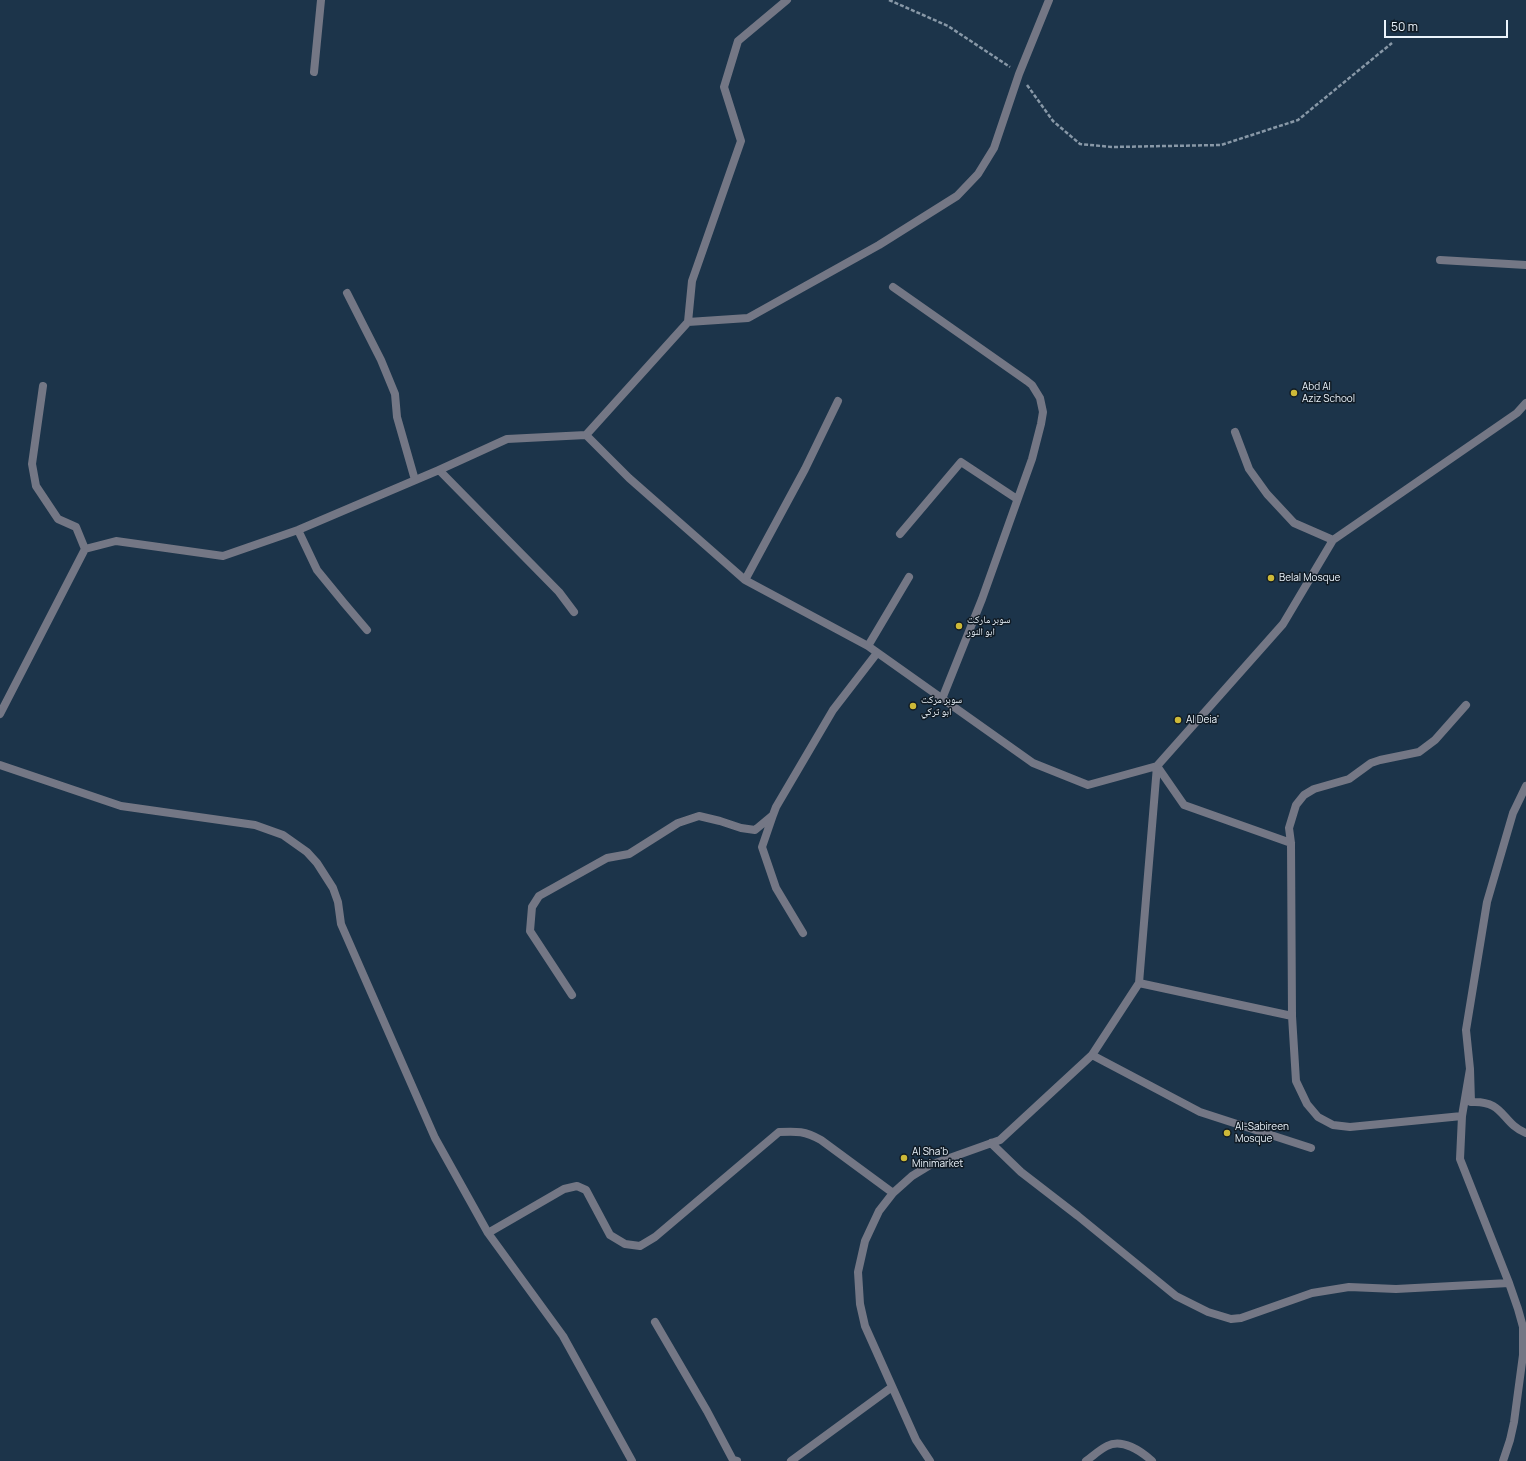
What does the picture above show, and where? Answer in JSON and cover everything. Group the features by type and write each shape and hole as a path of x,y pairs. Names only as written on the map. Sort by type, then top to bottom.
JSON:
{"street":[{"path":"314,72 322,0"},
{"path":"0,714 85,549 116,541 223,556 298,530 439,470 507,439 586,435 688,322 692,281 741,141 724,87 738,41 787,0"},
{"path":"688,322 748,318 879,245 957,196 978,174 987,162 994,148 1020,74 1049,0"},
{"path":"1440,260 1526,265"},
{"path":"893,287 1025,379 1037,391 1042,404 1042,424 1032,459 982,600 942,699"},
{"path":"346,293 381,360 395,394 397,417 415,480"},
{"path":"43,386 32,464 36,486 58,519 76,527 85,549"},
{"path":"745,580 805,469 838,401"},
{"path":"586,435 629,478 745,580 868,646 1032,763 1088,784 1157,766 1283,624 1333,540 1517,413 1526,403"},
{"path":"1235,432 1249,469 1267,494 1294,523 1333,540"},
{"path":"900,534 961,462 1017,499"},
{"path":"439,470 541,575 560,592 574,612"},
{"path":"298,530 317,570 368,630"},
{"path":"868,646 909,577"},
{"path":"803,933 776,888 762,847 776,807 833,710 877,653"},
{"path":"1462,1116 1350,1127 1333,1125 1325,1121 1318,1117 1307,1104 1296,1081 1292,1016 1292,842 1289,828 1296,805 1304,796 1314,789 1349,779 1372,763 1380,760 1419,752 1435,740 1466,705"},
{"path":"0,765 121,806 255,825 283,835 307,852 317,863 333,888 338,902 341,924 434,1138 488,1233 563,1336 632,1461"},
{"path":"1157,766 1184,805 1292,842"},
{"path":"930,1461 916,1440 865,1326 860,1304 858,1272 865,1241 879,1211 893,1193 912,1176 930,1165 1000,1140 1092,1055 1139,983 1157,766"},
{"path":"1526,786 1513,813 1487,902 1466,1030 1470,1069 1471,1102 1482,1101 1493,1105 1502,1112 1518,1130 1526,1133"},
{"path":"572,995 530,931 532,907 539,896 607,858 628,854 678,823 699,816 741,828 755,830 773,814"},
{"path":"1139,983 1292,1016"},
{"path":"1092,1055 1200,1112 1311,1148"},
{"path":"1470,1069 1462,1116 1460,1159 1520,1314 1524,1341 1514,1422 1503,1461"},
{"path":"488,1233 564,1189 577,1186 586,1190 610,1234 625,1244 640,1246 655,1237 779,1132 795,1131 808,1133 822,1140 893,1193"},
{"path":"991,1143 1021,1172 1078,1216 1176,1296 1208,1312 1231,1319 1241,1318 1312,1293 1349,1287 1396,1289 1509,1283"},
{"path":"655,1322 707,1411 733,1460 737,1461"},
{"path":"791,1461 892,1387"},
{"path":"1086,1461 1108,1445 1126,1444 1152,1461"}],"path":[{"path":"889,0 948,26 1020,74 1052,121 1080,144 1112,147 1221,145 1298,120 1392,43"}],"place":[{"name":"Abd Al Aziz School","path":"1294,393"},
{"name":"Belal Mosque","path":"1271,578"},
{"name":"سوبر ماركت ابو النور","path":"959,626"},
{"name":"سوبر مركت ابو تركي","path":"913,706"},
{"name":"Al Deia'","path":"1178,720"},
{"name":"Al-Sabireen Mosque","path":"1227,1133"},
{"name":"Al Sha'b Minimarket","path":"904,1158"}]}
